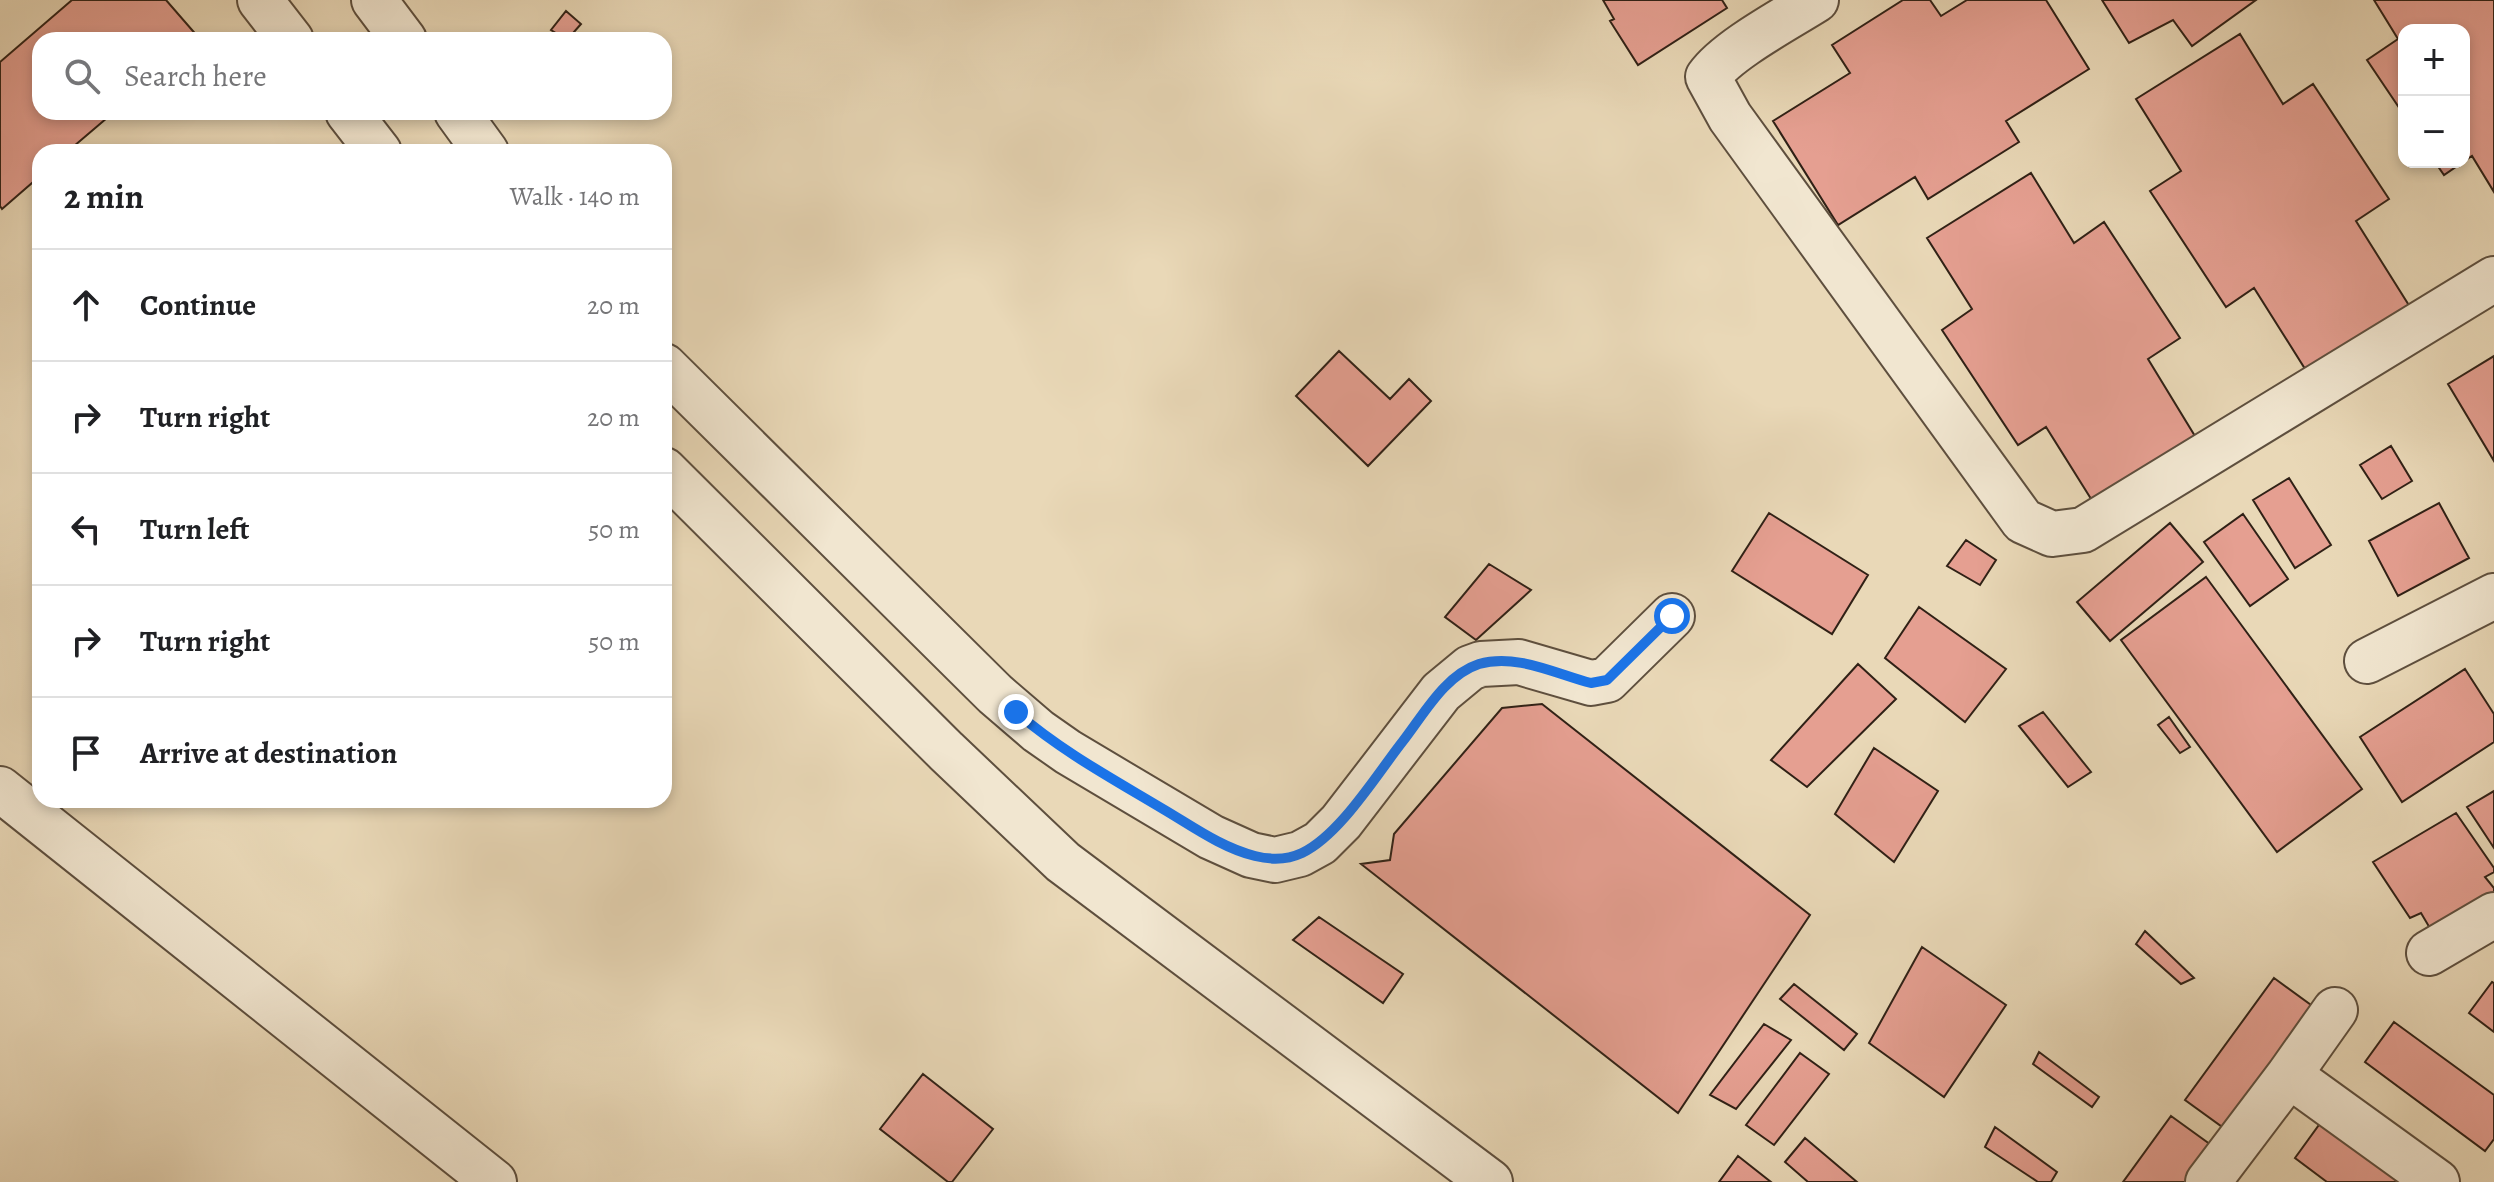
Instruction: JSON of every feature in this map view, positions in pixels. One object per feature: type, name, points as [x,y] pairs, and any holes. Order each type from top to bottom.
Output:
[{"type":"street","points":[[260,0],[285,32]]},
{"type":"street","points":[[374,0],[398,32]]},
{"type":"street","points":[[1816,0],[1730,55],[1715,66],[1708,77],[1730,117],[2023,521],[2052,534],[2083,530],[2494,279]]},
{"type":"street","points":[[354,120],[373,144]]},
{"type":"street","points":[[463,120],[480,144]]},
{"type":"street","points":[[672,374],[995,694],[1038,731],[1211,837],[1251,855],[1275,860],[1300,854],[1320,843],[1341,822],[1441,692],[1470,668],[1481,664],[1519,662],[1591,683],[1607,680],[1672,616]]},
{"type":"street","points":[[672,478],[946,751],[1063,862],[1490,1182]]},
{"type":"street","points":[[2367,661],[2494,596]]},
{"type":"street","points":[[0,789],[494,1182]]},
{"type":"street","points":[[2429,953],[2494,915]]},
{"type":"street","points":[[2208,1182],[2335,1010]]},
{"type":"street","points":[[2289,1075],[2437,1182]]},
{"type":"building","points":[[72,0],[166,0],[194,32],[35,32]]},
{"type":"building","points":[[1603,0],[1722,0],[1727,8],[1638,65],[1610,21],[1614,19]]},
{"type":"building","points":[[1903,0],[1930,0],[1941,16],[1967,0],[2046,0],[2089,69],[2006,121],[2019,142],[1928,199],[1915,177],[1838,225],[1773,121],[1850,73],[1832,45]]},
{"type":"building","points":[[2102,0],[2256,0],[2192,46],[2173,20],[2129,43]]},
{"type":"building","points":[[2374,0],[2494,0],[2494,192],[2470,157],[2470,24],[2398,24],[2398,39]]},
{"type":"building","points":[[566,11],[581,24],[574,32],[551,30]]},
{"type":"building","points":[[32,34],[32,120],[105,120],[76,144],[32,144],[32,183],[2,209],[0,206],[0,62]]},
{"type":"building","points":[[2240,34],[2283,104],[2313,84],[2389,199],[2356,221],[2410,307],[2307,372],[2254,288],[2226,307],[2150,191],[2181,171],[2136,99]]},
{"type":"building","points":[[2398,39],[2398,106],[2367,60]]},
{"type":"building","points":[[2439,168],[2454,168],[2444,175]]},
{"type":"building","points":[[2031,173],[2074,243],[2104,222],[2180,338],[2148,359],[2201,446],[2098,510],[2046,427],[2018,445],[1942,330],[1972,309],[1927,238]]},
{"type":"building","points":[[1339,351],[1390,399],[1409,379],[1431,401],[1368,466],[1296,396]]},
{"type":"building","points":[[2494,356],[2494,461],[2448,384]]},
{"type":"building","points":[[2391,446],[2412,481],[2382,499],[2360,465]]},
{"type":"building","points":[[2289,478],[2331,545],[2295,568],[2253,500]]},
{"type":"building","points":[[2439,503],[2469,558],[2398,596],[2369,541]]},
{"type":"building","points":[[1769,513],[1868,575],[1832,634],[1732,571]]},
{"type":"building","points":[[2243,514],[2288,579],[2250,606],[2204,542]]},
{"type":"building","points":[[2170,523],[2203,562],[2110,641],[2077,602]]},
{"type":"building","points":[[1966,540],[1996,560],[1980,585],[1947,566]]},
{"type":"building","points":[[1489,564],[1531,590],[1476,640],[1445,617]]},
{"type":"building","points":[[2206,577],[2362,789],[2277,852],[2121,640]]},
{"type":"building","points":[[1919,607],[2006,669],[1965,722],[1885,658]]},
{"type":"building","points":[[1858,664],[1896,699],[1807,787],[1771,760]]},
{"type":"building","points":[[2465,669],[2494,714],[2494,742],[2402,802],[2360,737]]},
{"type":"building","points":[[1542,704],[1810,915],[1678,1113],[1361,864],[1390,860],[1394,834],[1502,708]]},
{"type":"building","points":[[2043,712],[2091,772],[2068,787],[2019,726]]},
{"type":"building","points":[[2169,717],[2190,747],[2180,753],[2158,725]]},
{"type":"building","points":[[1874,748],[1938,791],[1894,862],[1835,814]]},
{"type":"building","points":[[2494,791],[2494,848],[2467,807]]},
{"type":"building","points":[[2456,813],[2494,868],[2494,872],[2485,877],[2494,888],[2494,894],[2431,930],[2421,913],[2410,918],[2373,862]]},
{"type":"building","points":[[1319,917],[1403,974],[1383,1003],[1293,940]]},
{"type":"building","points":[[2145,931],[2194,978],[2181,984],[2136,944]]},
{"type":"building","points":[[1922,947],[2006,1005],[1944,1097],[1869,1043]]},
{"type":"building","points":[[2274,978],[2322,1013],[2232,1134],[2185,1100]]},
{"type":"building","points":[[2494,983],[2494,1032],[2469,1013]]},
{"type":"building","points":[[1794,984],[1857,1034],[1844,1050],[1780,999]]},
{"type":"building","points":[[2394,1022],[2494,1095],[2494,1139],[2485,1151],[2365,1062]]},
{"type":"building","points":[[1764,1024],[1791,1040],[1736,1109],[1710,1095]]},
{"type":"building","points":[[2039,1052],[2099,1097],[2092,1107],[2033,1064]]},
{"type":"building","points":[[1800,1053],[1829,1074],[1774,1145],[1746,1125]]},
{"type":"building","points":[[923,1074],[993,1129],[952,1182],[880,1129]]},
{"type":"building","points":[[2171,1116],[2218,1150],[2194,1182],[2123,1182]]},
{"type":"building","points":[[2324,1118],[2411,1182],[2327,1182],[2295,1158]]},
{"type":"building","points":[[1995,1127],[2057,1172],[2051,1182],[2038,1182],[1985,1147]]},
{"type":"building","points":[[1805,1138],[1857,1182],[1808,1182],[1785,1162]]},
{"type":"building","points":[[1738,1156],[1771,1182],[1719,1182]]},
{"type":"route","points":[[1016,712],[1068,752],[1211,837],[1251,855],[1275,860],[1300,854],[1320,843],[1341,822],[1441,692],[1460,674],[1481,664],[1519,662],[1591,683],[1607,680],[1672,616]]}]
